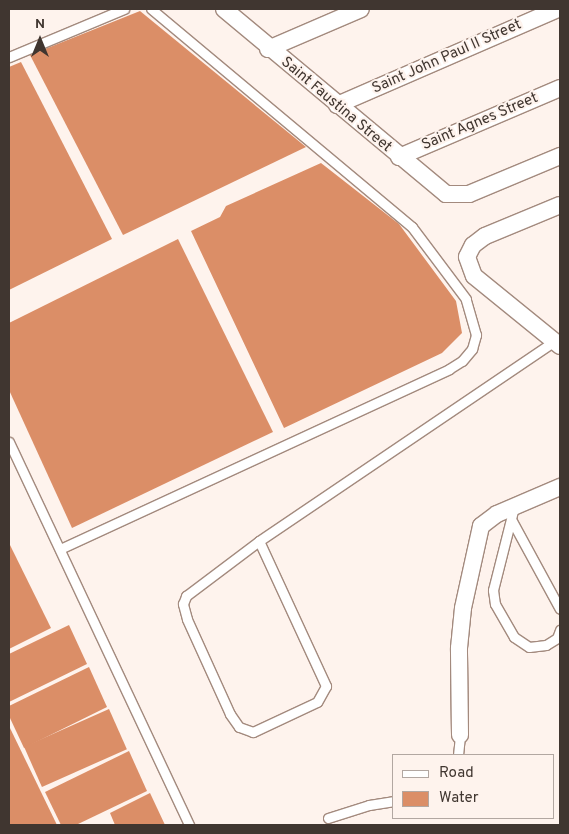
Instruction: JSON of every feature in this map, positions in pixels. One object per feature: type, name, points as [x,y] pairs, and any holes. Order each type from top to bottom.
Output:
[{"type":"street","name":"Saint Faustina Street","points":[[224,9],[268,49],[439,191],[453,196],[469,194],[560,156]]},
{"type":"street","points":[[268,49],[361,9]]},
{"type":"street","name":"Saint John Paul II Street","points":[[337,105],[558,9]]},
{"type":"street","name":"Saint Agnes Street","points":[[399,157],[560,88]]},
{"type":"street","points":[[557,343],[474,276],[467,257],[478,240],[560,205]]},
{"type":"street","points":[[460,736],[459,648],[475,547],[481,526],[488,519],[513,514],[560,487]]},
{"type":"lane","points":[[9,57],[124,9]]},
{"type":"lane","points":[[60,549],[449,370],[462,361],[472,349],[476,335],[466,299],[412,227],[150,9]]},
{"type":"lane","points":[[259,541],[326,686],[317,702],[252,732],[239,727],[230,714],[183,604],[193,589],[259,541],[557,343]]},
{"type":"lane","points":[[9,443],[190,825]]},
{"type":"lane","points":[[513,514],[560,609]]},
{"type":"lane","points":[[513,514],[493,590],[502,620],[514,637],[529,647],[546,645],[557,638],[560,630]]},
{"type":"lane","points":[[458,754],[460,736]]},
{"type":"lane","points":[[328,818],[369,805],[392,801]]},
{"type":"water","points":[[140,11],[306,147],[123,235],[30,55]]},
{"type":"water","points":[[21,62],[112,239],[9,290],[9,67]]},
{"type":"water","points":[[321,163],[399,224],[456,301],[462,333],[442,353],[284,428],[191,231],[220,217],[226,206]]},
{"type":"water","points":[[178,239],[273,432],[72,528],[9,390],[9,323]]},
{"type":"water","points":[[9,543],[51,628],[9,649]]},
{"type":"water","points":[[69,625],[87,664],[9,702],[9,654]]},
{"type":"water","points":[[89,667],[107,707],[24,748],[9,716],[9,706]]},
{"type":"water","points":[[109,709],[127,749],[42,787],[24,747]]},
{"type":"water","points":[[9,726],[57,825],[9,825]]},
{"type":"water","points":[[129,751],[147,791],[76,825],[61,825],[45,792]]},
{"type":"water","points":[[150,793],[165,825],[115,825],[110,813]]}]
